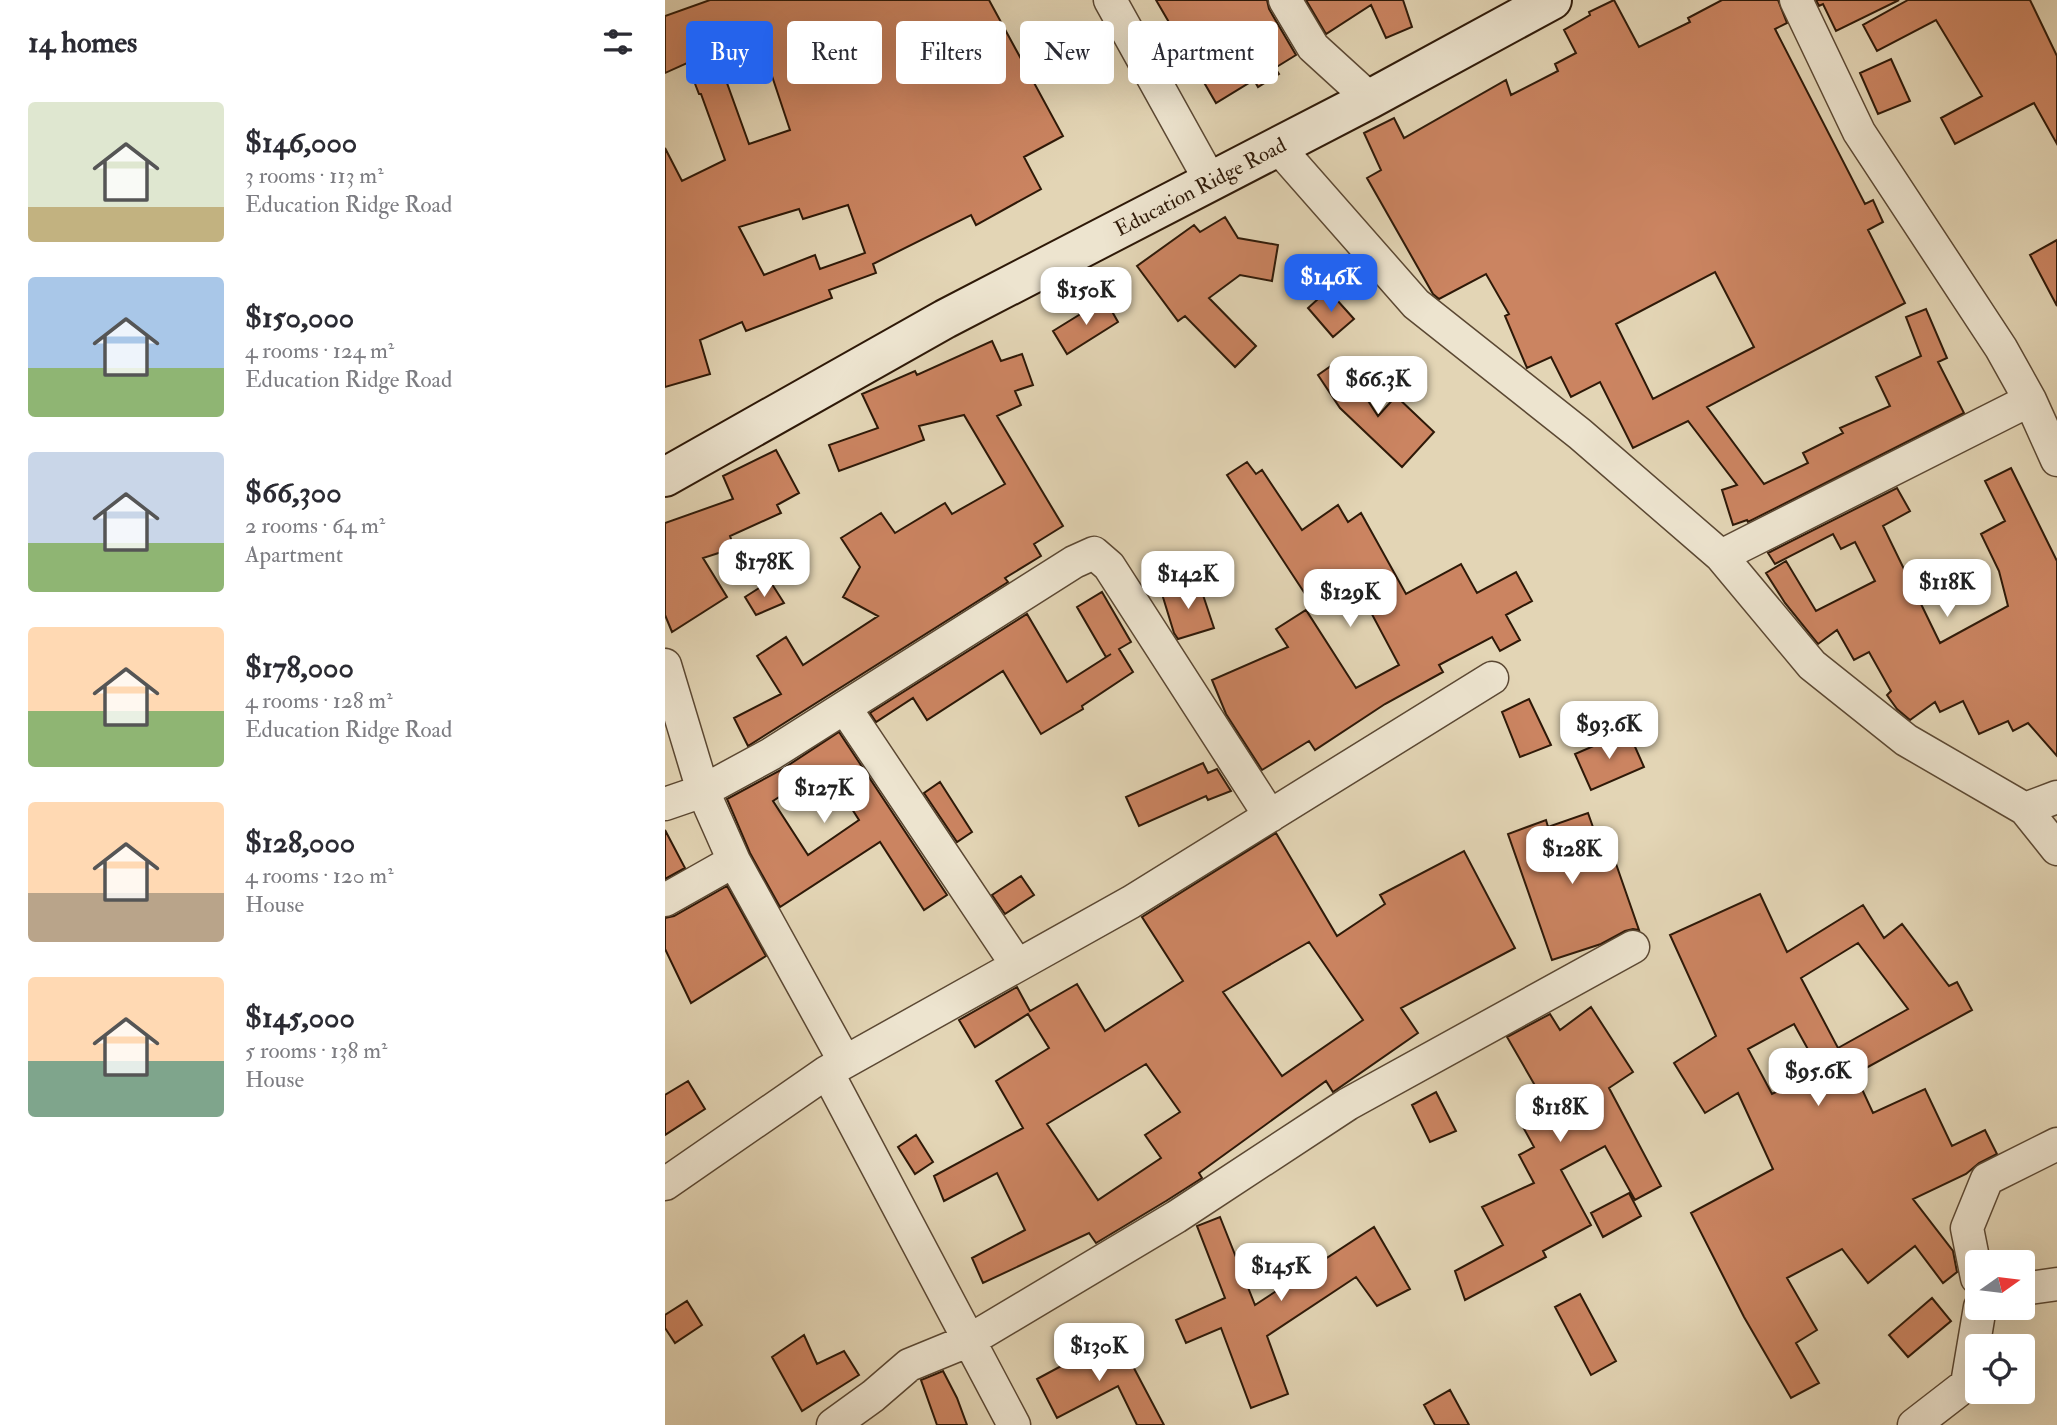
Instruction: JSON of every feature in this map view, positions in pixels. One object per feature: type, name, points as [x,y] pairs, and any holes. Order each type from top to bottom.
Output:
[{"type":"main road","name":"Education Ridge Road","points":[[665,477],[945,319],[1370,99],[1552,0]]},
{"type":"street","points":[[1110,0],[1211,182]]},
{"type":"street","points":[[1285,0],[1313,47],[1370,99]]},
{"type":"street","points":[[1796,0],[1859,132],[2001,348],[2030,400],[2057,460]]},
{"type":"street","points":[[1278,147],[1416,304],[1580,434],[1721,556],[1812,665],[1906,740],[2025,809],[2057,849]]},
{"type":"street","points":[[1721,556],[2030,400]]},
{"type":"street","points":[[665,804],[703,791],[771,754],[1074,562],[1094,553],[1109,566],[1269,816]]},
{"type":"street","points":[[666,671],[703,791],[734,861],[1014,1425]]},
{"type":"street","points":[[666,1181],[836,1067],[1131,902],[1492,678]]},
{"type":"street","points":[[845,708],[1017,965]]},
{"type":"street","points":[[2025,809],[2057,797]]},
{"type":"street","points":[[665,900],[734,861]]},
{"type":"street","points":[[832,1425],[873,1396],[909,1365],[970,1340],[1176,1217],[1348,1104],[1633,947]]},
{"type":"street","points":[[1971,1250],[1967,1228],[1987,1179],[2057,1144]]},
{"type":"street","points":[[2035,1288],[2057,1283]]},
{"type":"street","points":[[1914,1425],[1967,1384],[1978,1320]]},
{"type":"building","points":[[710,0],[989,0],[1000,21],[896,21],[896,84],[1006,84],[1006,31],[1020,57],[1020,84],[1035,84],[1063,136],[1024,157],[1041,189],[976,225],[971,215],[873,264],[876,273],[829,290],[832,298],[746,331],[742,322],[700,340],[710,374],[665,387],[665,148],[682,181],[725,160],[695,84],[727,84],[749,144],[790,130],[773,79],[773,21],[686,21],[686,63],[665,73],[665,16]],"holes":[[[848,205],[865,253],[820,269],[815,255],[764,275],[739,227],[799,209],[803,219]]]},
{"type":"building","points":[[1156,0],[1267,0],[1276,21],[1168,21]]},
{"type":"building","points":[[1306,0],[1403,0],[1412,27],[1386,38],[1371,5],[1326,34]]},
{"type":"building","points":[[1614,0],[1639,47],[1690,22],[1688,18],[1722,0],[1778,0],[1787,23],[1775,29],[1865,204],[1873,200],[1883,222],[1868,230],[1905,303],[1707,407],[1764,484],[1808,463],[1803,453],[1843,433],[1840,428],[1890,406],[1876,377],[1921,356],[1906,317],[1926,309],[1947,358],[1938,362],[1964,413],[1748,522],[1747,520],[1733,525],[1722,490],[1737,485],[1688,421],[1633,448],[1600,382],[1571,397],[1551,357],[1527,368],[1505,316],[1509,314],[1486,274],[1439,299],[1433,294],[1367,178],[1381,170],[1364,133],[1394,118],[1404,138],[1506,80],[1511,95],[1558,71],[1555,64],[1576,53],[1564,30],[1590,15],[1589,12]],"holes":[[[1715,272],[1754,347],[1653,399],[1616,324]]]},
{"type":"building","points":[[1816,0],[1899,0],[1836,31],[1823,4],[1819,6]]},
{"type":"building","points":[[1908,0],[2030,0],[2057,56],[2057,144],[2034,103],[1955,144],[1941,118],[1982,96],[1936,20],[1877,51],[1863,25]]},
{"type":"building","points":[[1278,24],[1296,55],[1278,66]]},
{"type":"building","points":[[1891,59],[1910,101],[1878,114],[1860,73]]},
{"type":"building","points":[[1205,84],[1247,84],[1216,103]]},
{"type":"building","points":[[1225,217],[1238,238],[1278,245],[1272,281],[1240,275],[1209,298],[1256,346],[1235,367],[1185,316],[1178,321],[1137,266],[1194,225],[1200,232]]},
{"type":"building","points":[[2057,240],[2057,306],[2030,255]]},
{"type":"building","points":[[1328,290],[1354,319],[1333,337],[1308,308]]},
{"type":"building","points":[[1105,299],[1118,322],[1067,354],[1053,331]]},
{"type":"building","points":[[992,341],[1001,361],[1022,354],[1033,385],[1015,391],[1021,405],[997,416],[1063,526],[1034,544],[1041,556],[1005,578],[1008,582],[748,746],[734,718],[781,694],[757,656],[786,637],[803,665],[878,616],[843,597],[860,567],[841,538],[881,513],[895,533],[945,503],[952,514],[1005,484],[964,415],[919,426],[924,440],[839,471],[829,445],[878,428],[862,394],[915,371],[917,375]]},
{"type":"building","points":[[1341,359],[1378,416],[1396,396],[1434,432],[1402,467],[1340,408],[1318,375]]},
{"type":"building","points":[[776,450],[799,493],[777,505],[781,513],[730,536],[734,548],[703,558],[727,597],[672,632],[665,615],[665,523],[733,499],[723,476]]},
{"type":"building","points":[[1247,462],[1256,474],[1262,470],[1302,530],[1338,505],[1348,522],[1361,513],[1406,594],[1461,564],[1477,593],[1516,572],[1532,601],[1506,615],[1520,640],[1500,651],[1492,637],[1439,665],[1443,672],[1385,704],[1315,750],[1309,741],[1262,770],[1226,714],[1212,680],[1288,647],[1276,629],[1306,610],[1356,688],[1399,665],[1357,586],[1315,609],[1227,475]]},
{"type":"building","points":[[2011,468],[2057,561],[2057,756],[2028,723],[2013,731],[2008,721],[1979,734],[1963,701],[1940,712],[1935,702],[1910,720],[1897,709],[1887,695],[1891,691],[1869,652],[1854,660],[1837,630],[1818,644],[1785,603],[1766,573],[1786,561],[1816,611],[1875,581],[1855,542],[1841,549],[1833,534],[1775,564],[1768,553],[1897,488],[1910,511],[1883,526],[1940,643],[2008,606],[1999,571],[1981,534],[2005,521],[1985,481]]},
{"type":"building","points":[[770,581],[784,603],[756,615],[745,597]]},
{"type":"building","points":[[1199,583],[1214,628],[1178,639],[1162,594]]},
{"type":"building","points":[[1102,592],[1131,642],[1119,649],[1133,672],[1082,706],[1083,709],[1041,734],[1003,671],[927,720],[913,698],[876,722],[870,713],[1027,614],[1067,682],[1111,654],[1106,657],[1077,607]]},
{"type":"building","points":[[1529,699],[1551,745],[1520,757],[1502,712]]},
{"type":"building","points":[[1628,731],[1644,767],[1591,790],[1575,754]]},
{"type":"building","points":[[839,732],[947,895],[924,910],[880,842],[780,907],[750,853],[727,799],[781,770]],"holes":[[[825,767],[859,820],[808,855],[773,801]]]},
{"type":"building","points":[[1203,763],[1208,773],[1217,769],[1231,791],[1208,800],[1206,796],[1139,826],[1126,797]]},
{"type":"building","points":[[940,782],[972,832],[957,842],[924,793]]},
{"type":"building","points":[[1588,813],[1606,864],[1615,861],[1639,930],[1625,931],[1601,944],[1552,960],[1508,834],[1546,820],[1548,827]]},
{"type":"building","points":[[665,830],[685,868],[665,879]]},
{"type":"building","points":[[1276,833],[1337,936],[1385,904],[1380,895],[1464,851],[1515,948],[1401,1008],[1418,1033],[1333,1092],[1326,1081],[1199,1173],[1202,1178],[1166,1201],[1096,1243],[1089,1233],[983,1283],[972,1258],[1025,1230],[997,1173],[944,1201],[934,1176],[1023,1128],[996,1081],[1049,1048],[1028,1014],[975,1047],[959,1020],[1017,987],[1030,1011],[1077,984],[1105,1031],[1183,981],[1142,917]],"holes":[[[1309,942],[1363,1020],[1282,1076],[1223,992]],[[1146,1064],[1180,1112],[1145,1135],[1161,1158],[1098,1200],[1047,1124]]]},
{"type":"building","points":[[1021,876],[1034,895],[1005,914],[992,895]]},
{"type":"building","points":[[727,886],[766,956],[691,1003],[665,949],[665,918],[674,916]]},
{"type":"building","points":[[1760,894],[1787,952],[1863,905],[1884,938],[1902,924],[1949,986],[1957,982],[1972,1010],[1855,1074],[1873,1113],[1925,1089],[1952,1146],[1985,1130],[1997,1154],[1979,1163],[1966,1174],[1913,1199],[1953,1251],[1957,1272],[1943,1283],[1915,1246],[1868,1283],[1842,1249],[1787,1278],[1817,1330],[1796,1343],[1819,1383],[1791,1398],[1744,1317],[1691,1213],[1773,1169],[1738,1093],[1705,1113],[1674,1063],[1716,1036],[1670,935]],"holes":[[[1858,943],[1908,1009],[1838,1048],[1801,978]],[[1794,1024],[1820,1071],[1772,1094],[1748,1049]]]},
{"type":"building","points":[[1591,1007],[1633,1072],[1609,1088],[1661,1186],[1635,1200],[1605,1146],[1561,1170],[1591,1225],[1543,1251],[1546,1257],[1465,1300],[1455,1271],[1503,1245],[1482,1207],[1534,1183],[1519,1155],[1534,1147],[1517,1116],[1544,1101],[1507,1037],[1550,1014],[1560,1030]]},
{"type":"building","points":[[688,1081],[705,1109],[665,1135],[665,1095]]},
{"type":"building","points":[[1436,1092],[1456,1131],[1430,1142],[1412,1105]]},
{"type":"building","points":[[916,1135],[933,1162],[915,1174],[898,1147]]},
{"type":"building","points":[[1629,1193],[1641,1216],[1603,1237],[1591,1213]]},
{"type":"building","points":[[1220,1217],[1255,1305],[1374,1227],[1410,1289],[1377,1306],[1356,1277],[1267,1336],[1288,1394],[1251,1408],[1221,1328],[1186,1343],[1176,1320],[1225,1298],[1197,1226]]},
{"type":"building","points":[[1580,1294],[1616,1361],[1591,1375],[1555,1307]]},
{"type":"building","points":[[1932,1298],[1951,1321],[1908,1357],[1889,1335]]},
{"type":"building","points":[[687,1301],[702,1325],[675,1343],[665,1328],[665,1315]]},
{"type":"building","points":[[804,1335],[817,1364],[844,1351],[859,1375],[802,1411],[772,1357]]},
{"type":"building","points":[[1117,1336],[1164,1425],[1137,1425],[1118,1386],[1057,1418],[1037,1379]]},
{"type":"building","points":[[943,1371],[967,1425],[937,1425],[921,1380]]},
{"type":"building","points":[[1450,1390],[1469,1425],[1435,1425],[1424,1405]]}]
